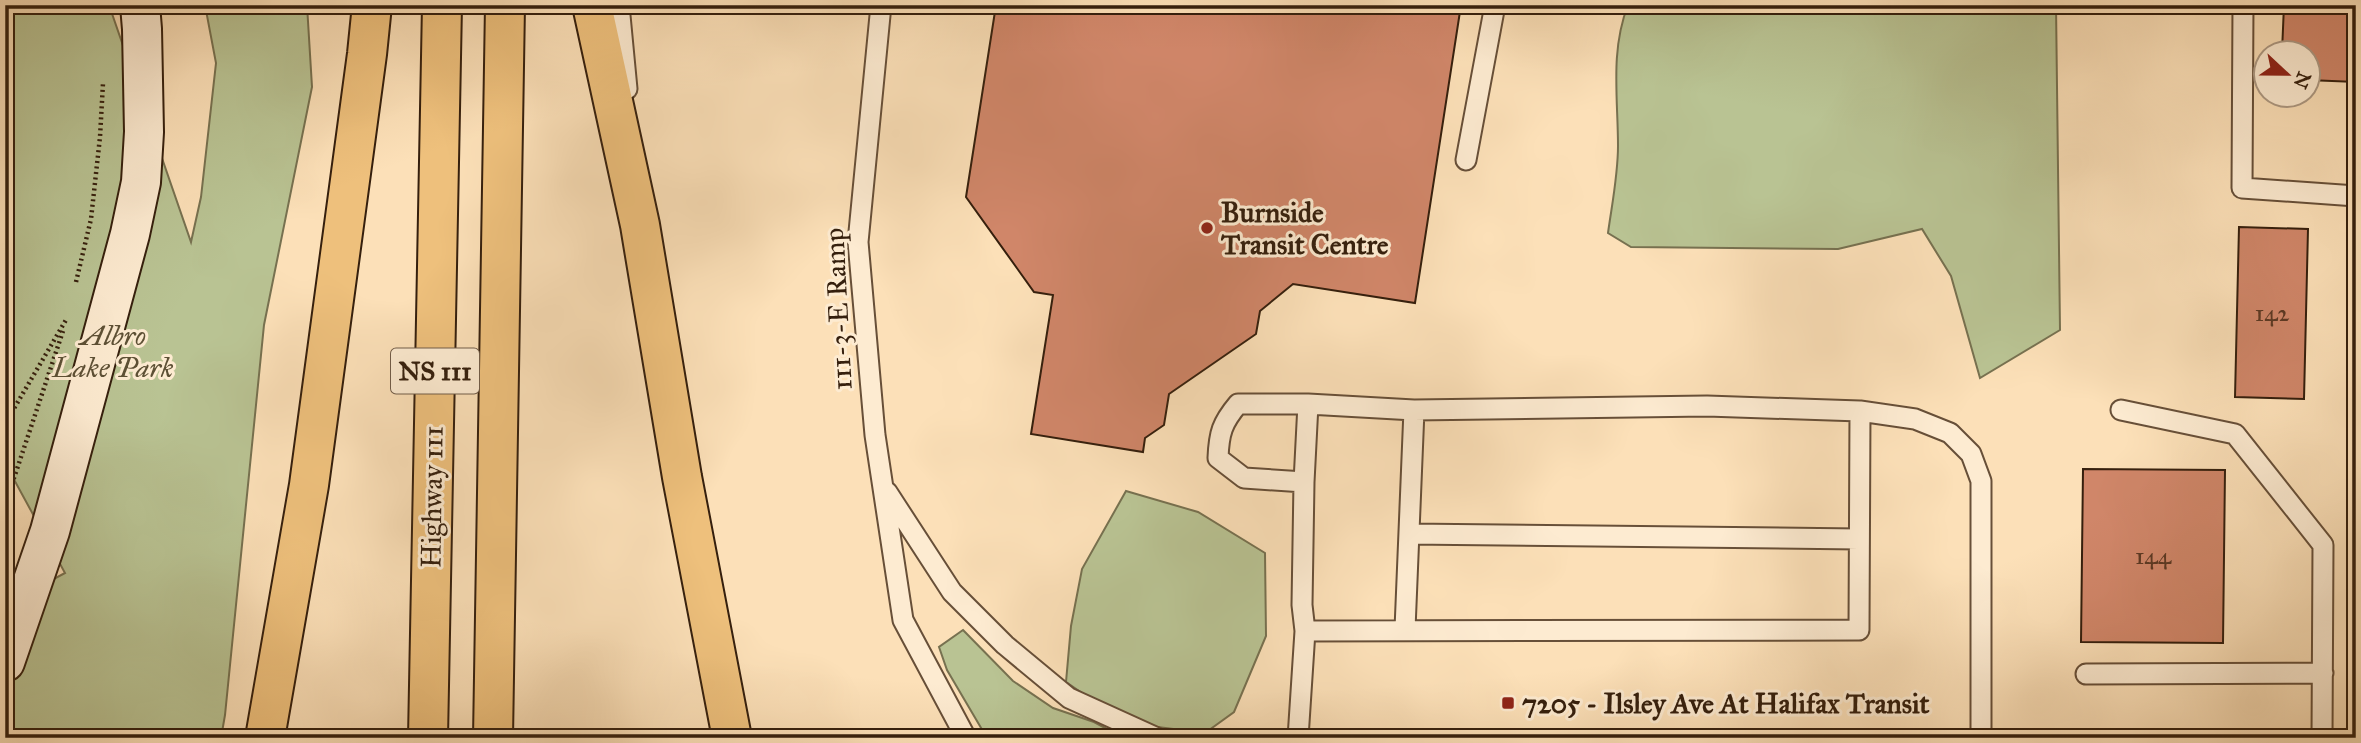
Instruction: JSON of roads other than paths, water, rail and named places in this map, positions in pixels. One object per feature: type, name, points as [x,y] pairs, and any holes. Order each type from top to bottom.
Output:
[{"type":"highway","points":[[265,738],[309,485],[372,5]]},
{"type":"highway","name":"Highway 111","points":[[428,738],[442,5]]},
{"type":"highway","name":"NS 111","points":[[493,738],[505,5]]},
{"type":"highway","points":[[592,5],[639,225],[682,477],[732,738]]},
{"type":"street","points":[[5,662],[50,531],[128,244],[141,182],[144,132],[140,5]]},
{"type":"lane","points":[[619,5],[639,225]]},
{"type":"lane","name":"111-3-E Ramp","points":[[881,5],[858,242],[875,435],[903,620],[966,738]]},
{"type":"lane","points":[[1466,160],[1495,5]]},
{"type":"lane","points":[[2243,5],[2242,188],[2356,197]]},
{"type":"lane","points":[[1304,482],[1244,478],[1218,458],[1224,421],[1238,404],[1308,404],[1413,410],[1707,406],[1860,411],[1915,419],[1950,433],[1971,454],[1981,481],[1981,738]]},
{"type":"lane","points":[[1298,738],[1305,631],[1301,605],[1308,404]]},
{"type":"lane","points":[[1405,629],[1413,410]]},
{"type":"lane","points":[[2121,410],[2235,434],[2323,545],[2322,738]]},
{"type":"lane","points":[[1305,631],[1858,630],[1860,411]]},
{"type":"lane","points":[[882,484],[953,592],[1005,645],[1069,698],[1157,738]]},
{"type":"lane","points":[[1409,534],[1859,539]]},
{"type":"lane","points":[[2086,674],[2323,673]]},
{"type":"place","name":"Burnside Transit Centre","points":[[1207,228]]},
{"type":"place","name":"7205 - Ilsley Ave At Halifax Transit","points":[[1508,703]]},
{"type":"park label","name":"Albro Lake Park","points":[[113,351]]}]
